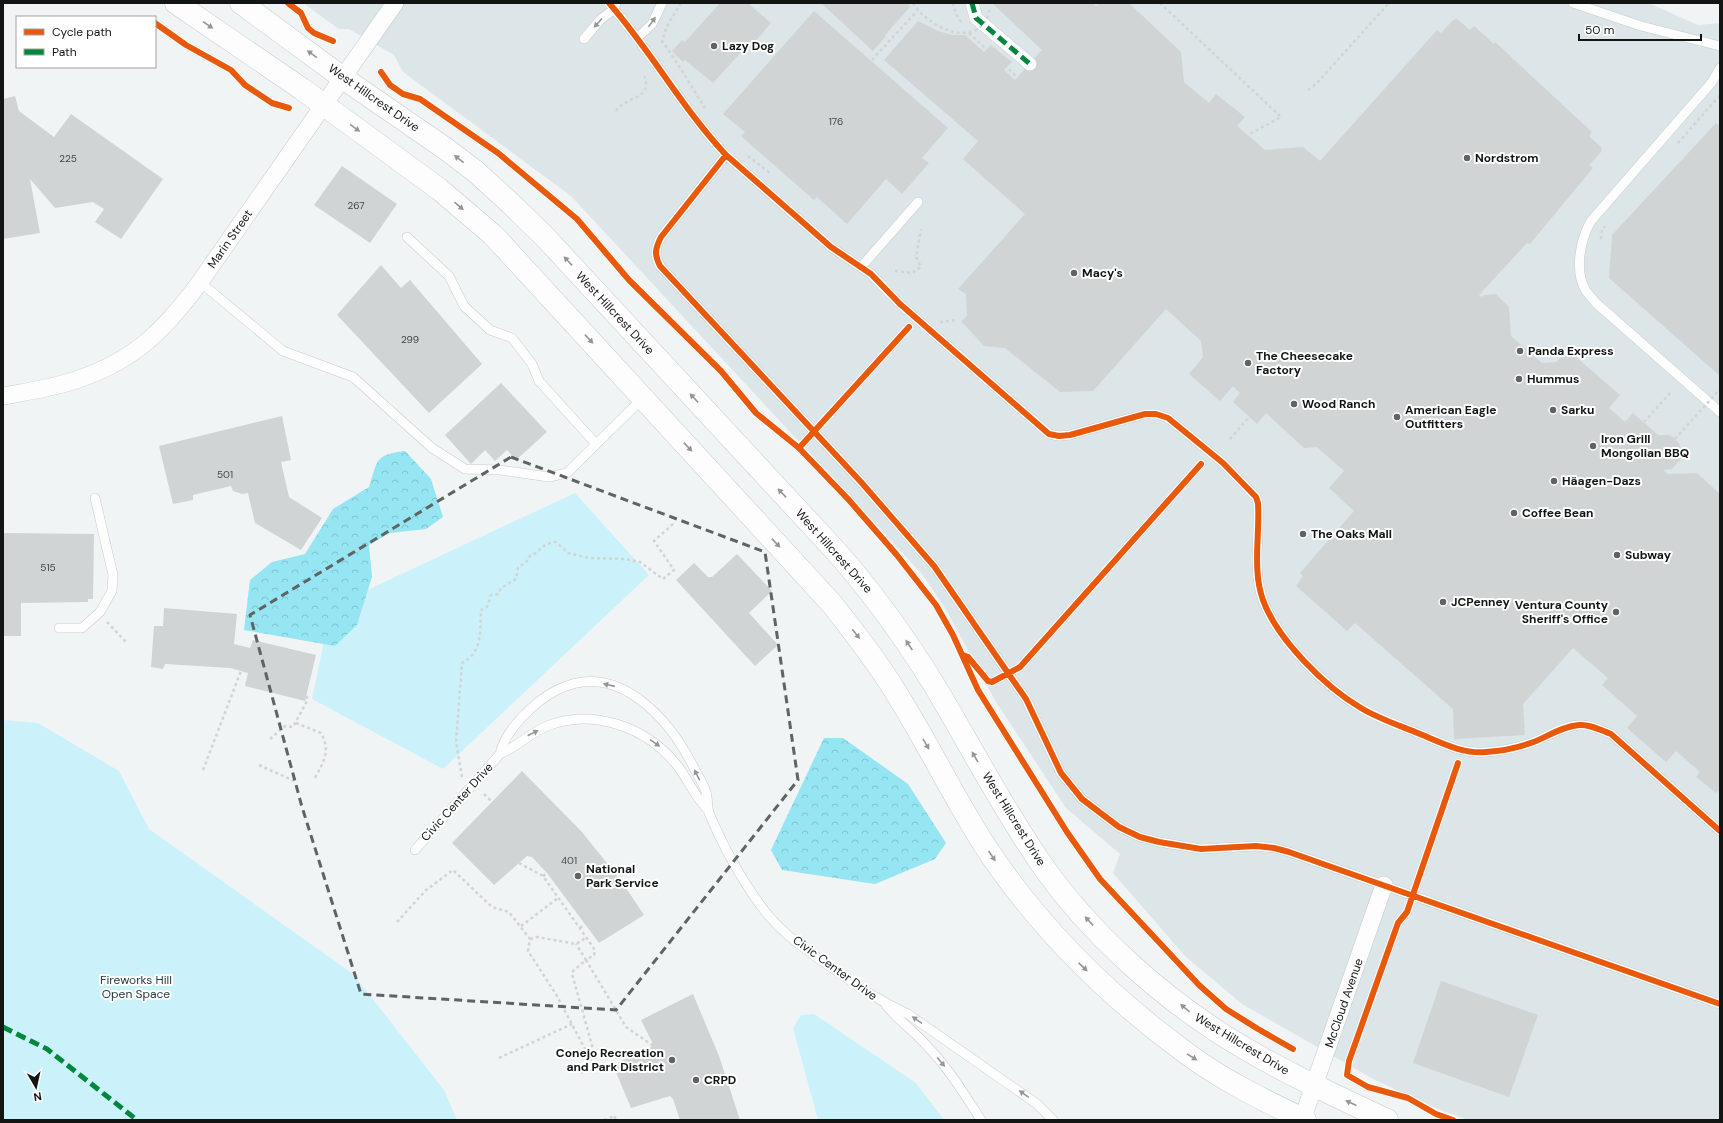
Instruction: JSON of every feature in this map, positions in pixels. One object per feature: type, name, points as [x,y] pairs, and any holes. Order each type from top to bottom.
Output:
[{"type":"main road","points":[[176,3],[323,105],[439,189],[492,235],[809,578],[865,645],[896,691],[982,842],[1012,886],[1073,958],[1114,996],[1187,1054],[1224,1077],[1303,1120]]},
{"type":"main road","name":"West Hillcrest Drive","points":[[241,3],[343,78],[446,149],[475,171],[545,237],[874,595],[908,645],[1038,860],[1063,892],[1099,932],[1134,966],[1191,1013],[1243,1047],[1314,1086],[1386,1120]]},
{"type":"street","name":"Marin Street","points":[[3,396],[65,384],[97,373],[125,358],[145,344],[166,325],[200,282],[395,3]]},
{"type":"street","points":[[972,3],[976,18],[1030,64]]},
{"type":"street","name":"McCloud Avenue","points":[[1303,1120],[1384,885]]},
{"type":"lane","points":[[637,38],[652,24],[662,3]]},
{"type":"lane","points":[[1573,3],[1641,26],[1691,40],[1720,46]]},
{"type":"lane","points":[[584,39],[613,5],[704,129],[726,155],[830,247],[871,274],[900,304],[1049,434],[1059,436],[1070,435],[1145,414],[1156,414],[1168,418],[1223,463],[1256,497],[1258,503],[1258,583],[1263,600],[1282,636],[1312,669],[1362,708],[1439,742],[1462,751],[1474,752],[1516,747],[1578,725],[1591,726],[1611,734],[1720,831]]},
{"type":"lane","points":[[1720,68],[1712,82],[1591,221],[1585,232],[1580,260],[1581,276],[1586,291],[1596,303],[1720,412]]},
{"type":"lane","points":[[726,155],[661,237],[655,249],[655,257],[660,266],[861,482],[934,566],[1026,699],[1061,772],[1082,799],[1119,827],[1140,837],[1159,842],[1201,849],[1256,846],[1274,848],[1384,885],[1720,1004]]},
{"type":"lane","points":[[861,267],[918,202]]},
{"type":"lane","points":[[407,237],[449,276],[464,306],[490,330],[512,338],[532,364],[539,382],[596,444]]},
{"type":"lane","points":[[200,282],[284,351],[353,378],[432,448],[465,469],[500,470],[549,477],[567,473],[643,398]]},
{"type":"lane","points":[[59,628],[82,628],[100,612],[112,591],[113,575],[95,498]]},
{"type":"lane","name":"Civic Center Drive","points":[[415,850],[500,754],[503,743],[526,713],[542,699],[572,684],[605,684],[623,689],[639,699],[667,726],[685,750],[706,792],[709,811],[747,885],[769,915],[808,951],[885,1004],[908,1014],[1038,1104],[1053,1120]]},
{"type":"lane","name":"Civic Center Drive","points":[[500,754],[511,750],[528,736],[548,726],[571,720],[597,720],[623,726],[649,738],[662,748],[677,766],[697,800],[709,811]]},
{"type":"lane","name":"Civic Center Drive","points":[[885,1004],[900,1022],[927,1046],[946,1067],[981,1120]]},
{"type":"path","points":[[681,3],[667,26],[662,41],[678,63],[686,79],[699,98]]},
{"type":"path","points":[[913,3],[917,11],[926,19],[945,30],[968,32],[980,28],[985,23],[990,9]]},
{"type":"path","points":[[953,3],[956,14],[968,32],[1017,77]]},
{"type":"path","points":[[1160,3],[1281,117],[1248,135]]},
{"type":"path","points":[[1308,90],[1316,84],[1389,3]]},
{"type":"path","points":[[872,60],[917,11]]},
{"type":"path","points":[[616,110],[620,105],[642,94],[647,89],[647,83],[644,76]]},
{"type":"path","points":[[1673,149],[1720,95]]},
{"type":"path","points":[[1601,239],[1601,233],[1610,220]]},
{"type":"path","points":[[895,271],[912,273],[921,267],[916,257],[921,229]]},
{"type":"path","points":[[940,322],[957,320]]},
{"type":"path","points":[[1675,439],[1720,389]]},
{"type":"path","points":[[1644,422],[1672,390]]},
{"type":"path","points":[[1230,439],[1248,416]]},
{"type":"path","points":[[462,777],[456,742],[462,663],[472,658],[479,646],[481,610],[487,607],[491,595],[498,594],[501,588],[516,580],[518,568],[527,561],[528,557],[535,555],[546,543],[556,542],[568,553],[589,558],[625,559],[640,562],[663,579],[674,570],[654,542],[674,523]]},
{"type":"path","points":[[100,612],[105,620],[126,642]]},
{"type":"path","points":[[203,770],[241,671]]},
{"type":"path","points":[[270,739],[285,726],[293,727],[308,699],[306,696]]},
{"type":"path","points":[[296,723],[321,733],[327,743],[325,758],[315,778]]},
{"type":"path","points":[[260,765],[294,781]]},
{"type":"path","points":[[484,794],[492,802]]},
{"type":"path","points":[[519,863],[542,876],[595,950],[594,955],[573,971],[572,974],[597,1063],[581,1073]]},
{"type":"path","points":[[396,922],[425,891],[453,870],[492,907],[509,912],[521,926],[530,939],[528,951],[546,978],[594,1066]]},
{"type":"path","points":[[542,876],[547,873]]},
{"type":"path","points":[[521,926],[558,898]]},
{"type":"path","points":[[580,928],[585,924]]},
{"type":"path","points":[[530,939],[537,937],[576,944],[587,937]]},
{"type":"path","points":[[576,944],[626,1027],[652,1045]]},
{"type":"path","points":[[499,1058],[572,1024]]},
{"type":"path","points":[[604,1120],[615,1116],[615,1120]]},
{"type":"highlighted area","points":[[511,457],[765,552],[798,780],[616,1010],[361,994],[302,807],[250,615]]},
{"type":"shaded area","name":"The Oaks Mall","points":[[303,3],[1648,3],[1698,25],[1720,23],[1720,1120],[1468,1120],[1438,1109],[1375,1080],[1242,1004],[1185,956],[1113,873],[1120,854],[1066,808],[996,702],[945,608],[922,574],[571,196],[403,72],[394,55],[349,29],[339,29]]},
{"type":"green space","points":[[405,451],[431,479],[443,517],[426,529],[390,533],[369,545],[372,577],[357,625],[335,646],[244,630],[250,580],[272,562],[305,554],[333,509],[369,487],[379,460],[382,457]]},
{"type":"green space","points":[[575,493],[649,575],[443,769],[312,699],[331,607]]},
{"type":"green space","name":"Fireworks Hill Open Space","points":[[3,720],[38,723],[119,771],[149,829],[353,974],[444,1090],[457,1120],[3,1120]]},
{"type":"green space","points":[[824,738],[843,738],[908,784],[946,843],[935,859],[875,884],[782,870],[771,850]]},
{"type":"green space","points":[[814,1014],[916,1083],[944,1120],[818,1120],[793,1028],[801,1015]]},
{"type":"building","name":"Lazy Dog","points":[[720,3],[748,3],[771,23],[747,51],[744,49],[713,83],[685,60],[683,62],[672,51],[682,40],[685,42]]},
{"type":"building","points":[[821,3],[908,3],[910,7],[873,51]]},
{"type":"building","points":[[992,3],[1093,3],[1096,6],[1100,3],[1129,3],[1181,52],[1184,82],[1209,103],[1216,94],[1245,117],[1237,126],[1265,150],[1303,147],[1320,161],[1437,30],[1441,33],[1453,20],[1457,19],[1470,30],[1474,26],[1494,44],[1495,42],[1592,132],[1589,136],[1601,147],[1602,151],[1589,165],[1593,168],[1530,244],[1527,243],[1479,295],[1482,297],[1484,295],[1496,294],[1509,307],[1511,336],[1542,363],[1556,362],[1568,350],[1620,395],[1609,408],[1625,422],[1633,413],[1658,435],[1670,435],[1675,439],[1679,443],[1682,451],[1680,460],[1672,469],[1663,470],[1668,474],[1697,473],[1720,494],[1720,789],[1716,793],[1696,777],[1700,772],[1676,751],[1666,762],[1627,728],[1637,716],[1602,685],[1608,678],[1573,648],[1523,704],[1525,735],[1454,739],[1453,709],[1355,623],[1347,631],[1296,586],[1303,576],[1300,573],[1354,511],[1329,488],[1344,471],[1317,447],[1304,448],[1266,413],[1257,424],[1233,402],[1240,393],[1233,386],[1220,401],[1189,374],[1203,357],[1201,341],[1166,309],[1093,391],[1060,392],[1005,348],[984,346],[961,321],[967,316],[966,294],[958,289],[1025,214],[963,159],[978,141],[884,60],[918,21],[938,31],[952,35],[965,35],[984,52],[991,45],[1012,62],[1004,70],[1015,80],[1042,50]]},
{"type":"building","points":[[814,11],[948,128],[922,158],[929,163],[902,194],[886,179],[847,224],[817,197],[814,200],[741,136],[745,132],[723,114]]},
{"type":"building","points":[[15,96],[19,111],[54,137],[71,114],[163,179],[121,239],[95,222],[104,209],[93,202],[55,208],[30,179],[40,233],[3,239],[3,99]]},
{"type":"building","points":[[1716,123],[1720,127],[1720,376],[1609,278],[1612,235]]},
{"type":"building","points":[[342,166],[397,204],[370,243],[314,205]]},
{"type":"building","points":[[381,265],[401,288],[410,280],[482,364],[429,413],[337,315]]},
{"type":"building","points":[[501,383],[547,432],[516,460],[507,450],[495,461],[485,450],[471,464],[445,435]]},
{"type":"building","points":[[282,416],[291,460],[281,462],[289,497],[322,518],[301,550],[255,523],[248,493],[242,494],[233,491],[231,486],[193,495],[193,500],[173,504],[159,446]]},
{"type":"building","points":[[3,533],[94,534],[93,599],[88,599],[88,602],[21,603],[21,636],[3,636]]},
{"type":"building","points":[[737,554],[772,591],[749,613],[778,645],[755,666],[676,580],[694,563],[708,577],[712,577]]},
{"type":"building","points":[[164,608],[237,614],[234,644],[250,648],[253,640],[316,655],[305,701],[245,686],[248,673],[230,668],[165,664],[163,669],[151,667],[154,626],[163,626]]},
{"type":"building","points":[[522,771],[582,832],[622,882],[644,915],[599,943],[547,873],[532,857],[527,856],[494,885],[452,843]]},
{"type":"building","points":[[1441,981],[1538,1015],[1509,1097],[1413,1063]]},
{"type":"building","name":"Conejo Recreation and Park District","points":[[693,994],[719,1056],[740,1120],[680,1120],[673,1099],[670,1096],[631,1108],[613,1065],[650,1048],[652,1045],[652,1042],[641,1020]]},
{"type":"marked path","points":[[972,3],[976,18],[1030,64]]},
{"type":"marked path","points":[[3,1027],[47,1049],[137,1120]]},
{"type":"cycle path","points":[[288,3],[301,13],[308,28],[314,33],[333,41]]},
{"type":"cycle path","points":[[609,3],[639,40],[695,118],[726,155],[661,237],[657,245],[656,252],[660,266],[861,482],[934,566],[1026,699],[1061,773],[1082,799],[1119,827],[1140,837],[1159,842],[1201,849],[1256,846],[1274,848],[1289,852],[1720,1004]]},
{"type":"cycle path","points":[[156,24],[186,45],[231,70],[245,85],[272,103],[289,108]]},
{"type":"cycle path","points":[[381,72],[390,85],[403,94],[420,99],[498,153],[577,219],[629,280],[721,371],[756,413],[799,448],[848,499],[896,554],[936,605],[953,635],[978,690],[1067,832],[1100,879],[1199,985],[1226,1009],[1293,1049]]},
{"type":"cycle path","points":[[726,155],[831,247],[871,274],[900,304],[1049,434],[1059,436],[1070,435],[1145,414],[1156,414],[1168,418],[1223,463],[1256,497],[1258,503],[1258,577],[1263,600],[1270,615],[1279,630],[1304,661],[1332,688],[1347,699],[1383,719],[1444,744],[1460,750],[1477,752],[1505,750],[1518,747],[1536,741],[1562,729],[1573,726],[1587,725],[1611,734],[1720,831]]},
{"type":"cycle path","points":[[799,448],[909,327]]},
{"type":"cycle path","points":[[963,655],[968,657],[988,681],[992,682],[1020,667],[1201,464]]},
{"type":"cycle path","points":[[1453,1120],[1436,1114],[1408,1098],[1368,1087],[1347,1075],[1349,1061],[1398,923],[1407,912],[1458,763]]},
{"type":"place","name":"Lazy Dog","points":[[714,46]]},
{"type":"place","name":"Nordstrom","points":[[1467,158]]},
{"type":"place","name":"Macy's","points":[[1074,273]]},
{"type":"place","name":"Panda Express","points":[[1520,351]]},
{"type":"place","name":"The Cheesecake Factory","points":[[1248,363]]},
{"type":"place","name":"Hummus","points":[[1519,379]]},
{"type":"place","name":"Wood Ranch","points":[[1294,404]]},
{"type":"place","name":"Sarku","points":[[1553,410]]},
{"type":"place","name":"American Eagle Outfitters","points":[[1397,417]]},
{"type":"place","name":"Iron Grill Mongolian BBQ","points":[[1593,446]]},
{"type":"place","name":"Häagen-Dazs","points":[[1554,481]]},
{"type":"place","name":"Coffee Bean","points":[[1514,513]]},
{"type":"place","name":"The Oaks Mall","points":[[1303,534]]},
{"type":"place","name":"Subway","points":[[1617,555]]},
{"type":"place","name":"JCPenney","points":[[1443,602]]},
{"type":"place","name":"Ventura County Sheriff's Office","points":[[1616,612]]},
{"type":"place","name":"National Park Service","points":[[578,876]]},
{"type":"place","name":"Conejo Recreation and Park District","points":[[672,1060]]},
{"type":"place","name":"CRPD","points":[[696,1080]]}]
